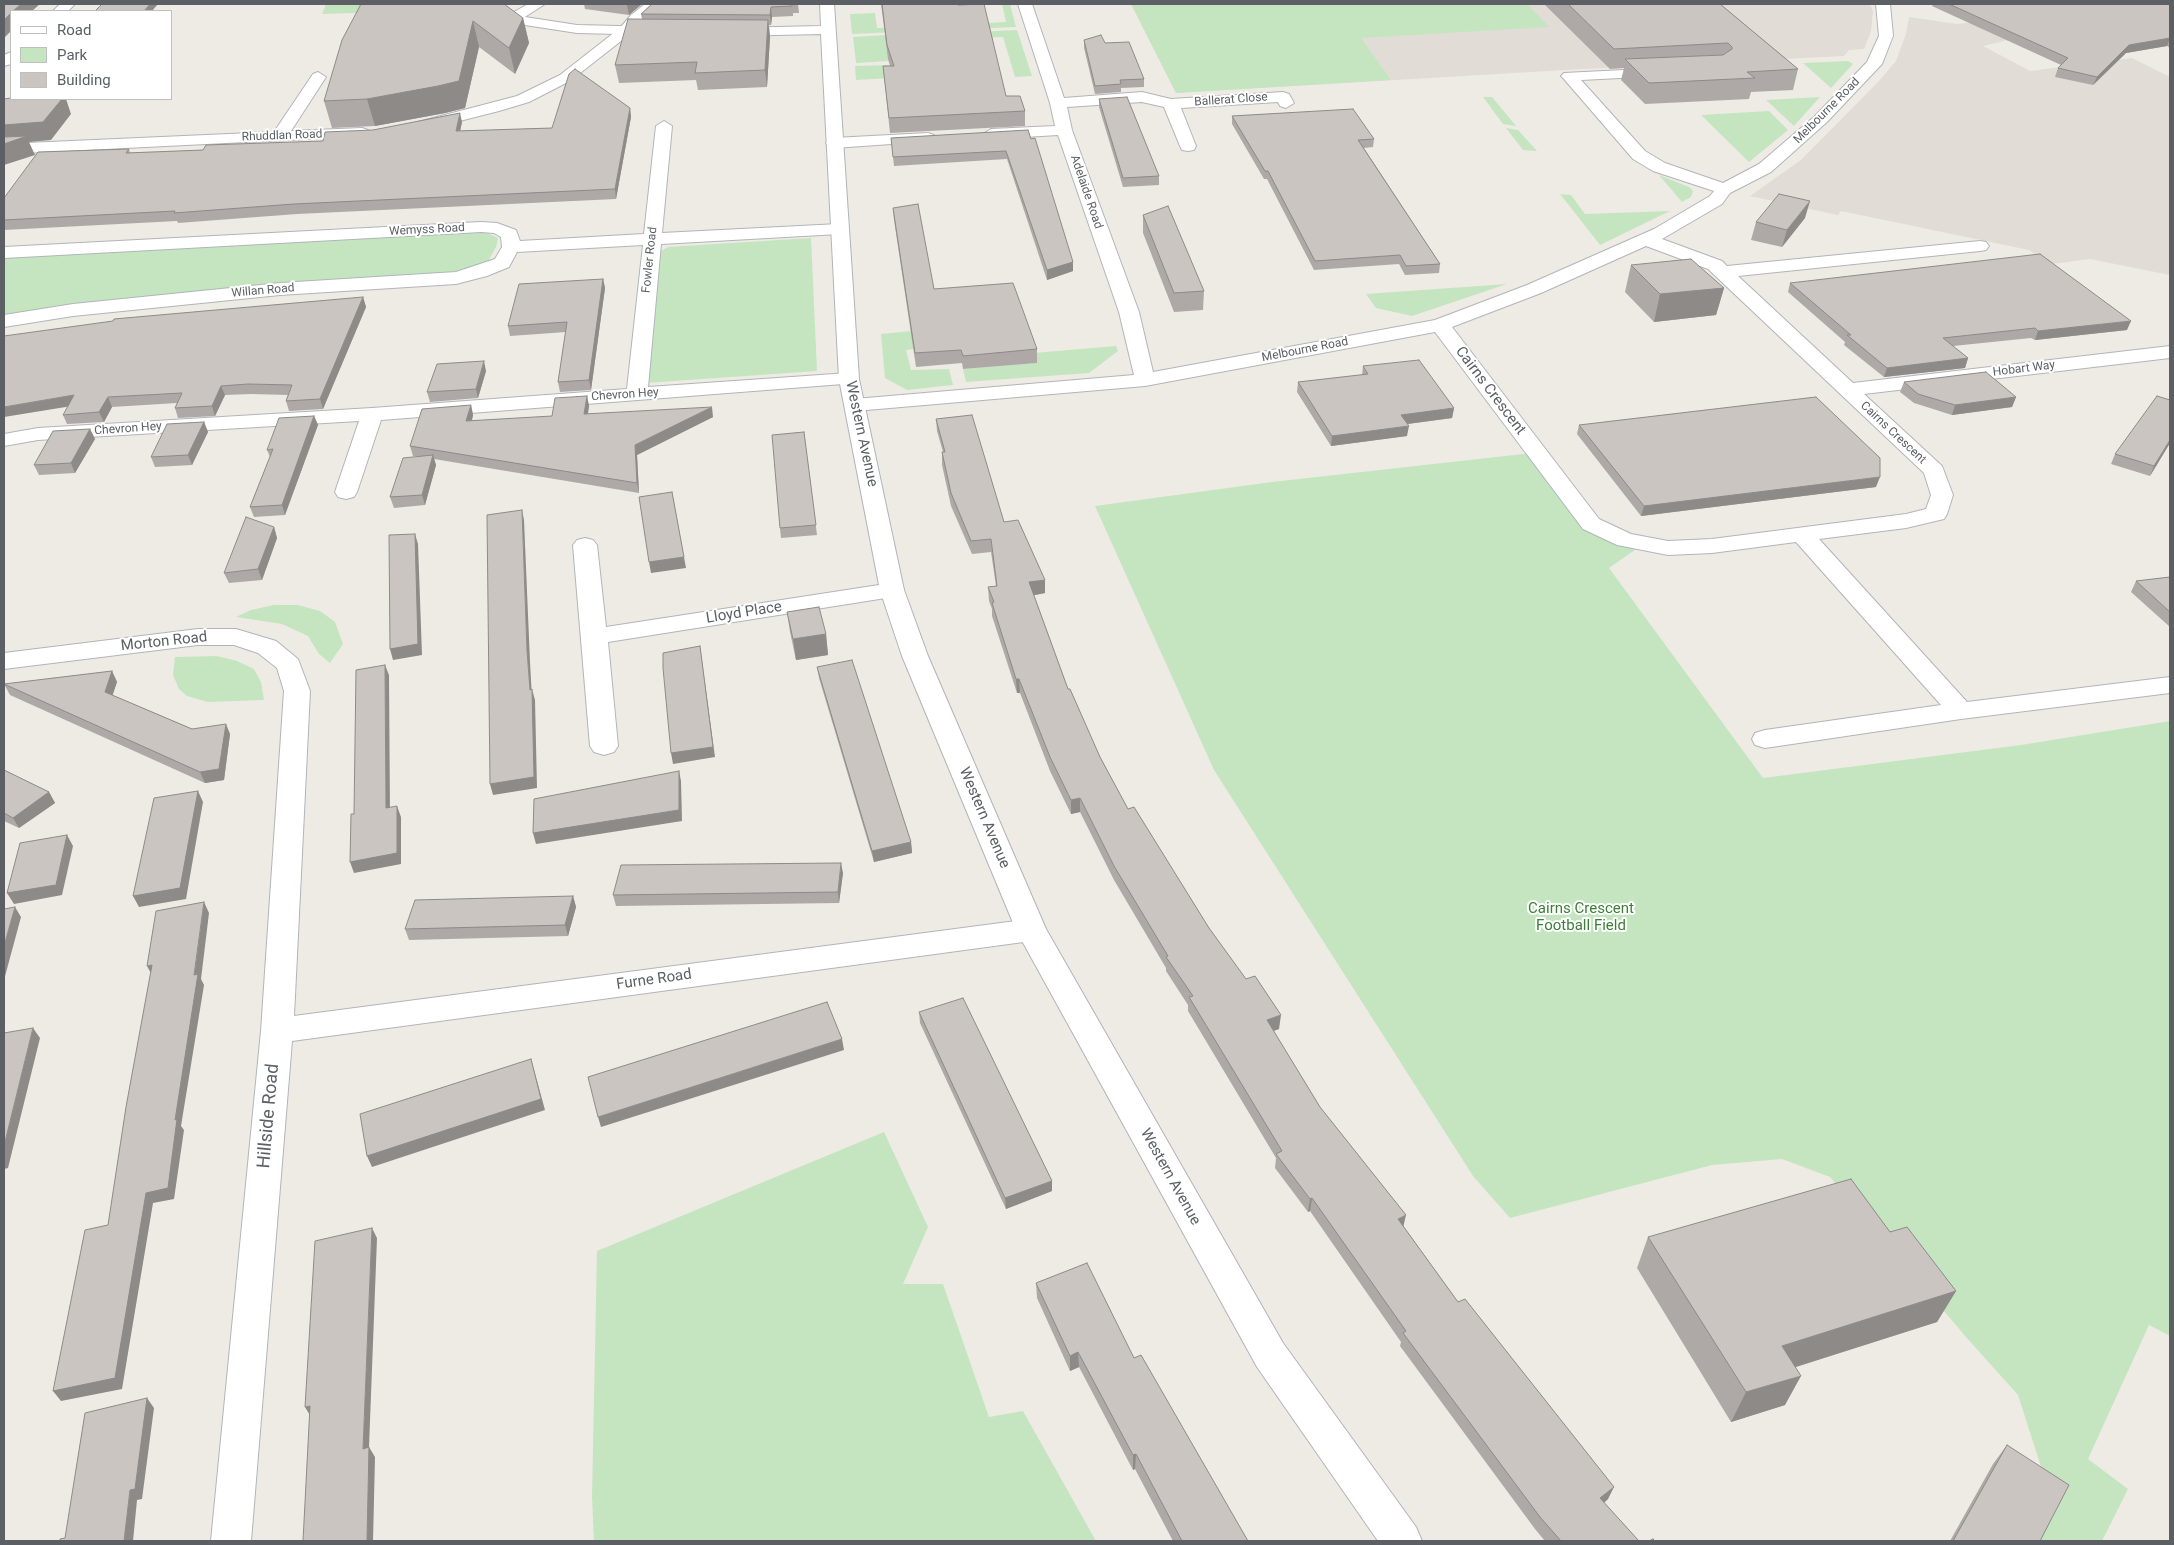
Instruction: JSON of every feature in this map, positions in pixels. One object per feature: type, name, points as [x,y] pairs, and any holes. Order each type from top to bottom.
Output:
[{"type":"street","points":[[447,4],[512,19],[577,29],[671,32]]},
{"type":"street","points":[[512,19],[538,4]]},
{"type":"street","points":[[412,127],[494,108],[534,94],[575,72],[626,31],[636,18],[654,4]]},
{"type":"street","name":"Western Avenue","points":[[827,4],[839,229],[852,392],[892,590],[915,656],[1031,930],[1270,1356],[1402,1541]]},
{"type":"street","name":"Adelaide Road","points":[[1025,4],[1058,102],[1064,130],[1129,312],[1145,380]]},
{"type":"street","name":"Melbourne Road","points":[[852,392],[1145,380],[1440,325],[1534,289],[1645,239],[1698,211],[1716,200],[1724,189],[1765,168],[1797,142],[1874,64],[1886,36],[1883,4]]},
{"type":"street","points":[[717,32],[828,30]]},
{"type":"street","points":[[1678,70],[1568,76],[1639,155],[1659,167],[1724,189]]},
{"type":"street","points":[[280,136],[318,77]]},
{"type":"street","name":"Ballerat Close","points":[[1058,102],[1142,98],[1172,104],[1283,97],[1286,103]]},
{"type":"street","name":"Ballerat Close","points":[[1172,104],[1188,146]]},
{"type":"street","name":"Fowler Road","points":[[637,394],[651,240],[664,126]]},
{"type":"street","points":[[978,135],[1064,130]]},
{"type":"street","name":"Rhuddlan Road","points":[[4,149],[375,133]]},
{"type":"street","points":[[834,143],[939,137]]},
{"type":"street","name":"Wemyss Road","points":[[4,252],[481,227],[497,228],[510,234],[512,247]]},
{"type":"street","points":[[512,247],[839,229]]},
{"type":"street","name":"Cairns Crescent","points":[[1440,325],[1591,524],[1625,540],[1668,548],[1712,546],[1921,518],[1936,514],[1942,495],[1934,471],[1715,265],[1645,239]]},
{"type":"street","points":[[1722,272],[1980,246]]},
{"type":"street","name":"Willan Road","points":[[4,321],[73,310],[280,289],[456,278],[480,272],[502,263],[512,247]]},
{"type":"street","name":"Hobart Way","points":[[1848,390],[2170,352]]},
{"type":"street","name":"Chevron Hey","points":[[4,440],[38,434],[372,414],[637,394],[852,392]]},
{"type":"street","points":[[346,492],[372,414]]},
{"type":"street","points":[[1802,535],[1961,711]]},
{"type":"street","points":[[585,545],[604,746]]},
{"type":"street","name":"Lloyd Place","points":[[595,636],[892,590]]},
{"type":"street","name":"Morton Road","points":[[4,661],[198,637],[236,637],[267,647],[289,665],[297,691]]},
{"type":"street","points":[[1765,739],[2170,684]]},
{"type":"street","name":"Hillside Road","points":[[231,1541],[277,1031],[297,691]]},
{"type":"street","name":"Furne Road","points":[[277,1031],[1031,930]]},
{"type":"shaded area","points":[[1131,4],[1870,4],[1873,11],[1871,31],[1864,49],[1849,50],[1844,56],[1176,93]]},
{"type":"shaded area","points":[[2037,15],[2029,35],[1983,46],[2030,71],[2132,58],[2170,77],[2170,275],[2090,259],[2051,264],[2029,250],[1841,211],[1838,215],[1750,196],[1801,160],[1880,80],[1896,61],[1906,34],[1909,17],[1957,24]]},
{"type":"green space","points":[[326,4],[399,4],[356,13],[322,14]]},
{"type":"green space","points":[[1002,4],[1010,4],[1016,27],[852,34],[850,14],[875,13],[877,28],[1006,22]]},
{"type":"green space","points":[[1131,4],[1527,4],[1549,27],[1361,38],[1391,80],[1176,93]]},
{"type":"green space","points":[[1017,30],[1032,76],[1015,77],[1003,37],[976,38],[975,32]]},
{"type":"green space","points":[[905,34],[889,61],[856,63],[853,37]]},
{"type":"green space","points":[[1848,61],[1853,64],[1831,88],[1803,63]]},
{"type":"green space","points":[[890,65],[891,78],[856,80],[855,66]]},
{"type":"green space","points":[[1483,97],[1492,97],[1516,126],[1503,124]]},
{"type":"green space","points":[[1820,97],[1794,126],[1766,100]]},
{"type":"green space","points":[[1769,111],[1788,130],[1749,162],[1701,115]]},
{"type":"green space","points":[[1506,128],[1518,130],[1537,151],[1523,150]]},
{"type":"green space","points":[[1659,175],[1689,187],[1693,191],[1691,197],[1682,202]]},
{"type":"green space","points":[[1560,194],[1571,195],[1585,214],[1670,211],[1600,245]]},
{"type":"green space","points":[[480,230],[498,238],[496,247],[486,265],[461,271],[131,299],[4,317],[4,257]]},
{"type":"green space","points":[[811,238],[817,371],[646,383],[658,253],[668,247]]},
{"type":"green space","points":[[1507,284],[1412,316],[1376,308],[1366,294]]},
{"type":"green space","points":[[942,328],[946,345],[906,350],[911,370],[949,369],[953,385],[907,390],[885,378],[881,334]]},
{"type":"green space","points":[[1116,346],[1118,351],[1089,373],[966,382],[963,369],[1036,363],[1034,353]]},
{"type":"green space","name":"Cairns Crescent Football Field","points":[[1532,453],[1587,526],[1639,547],[1609,568],[1763,778],[2021,745],[2170,721],[2170,1336],[2149,1325],[2088,1459],[2128,1489],[2102,1541],[2034,1541],[2053,1504],[2018,1395],[1966,1337],[1830,1177],[1782,1159],[1712,1165],[1510,1218],[1473,1176],[1214,770],[1095,506],[1272,482]]},
{"type":"green space","points":[[274,605],[298,605],[320,611],[335,622],[343,644],[330,663],[319,654],[308,636],[282,624],[236,617],[251,610]]},
{"type":"green space","points":[[217,656],[237,661],[254,669],[261,682],[264,700],[208,702],[187,696],[179,689],[173,675],[175,657]]},
{"type":"green space","points":[[884,1132],[928,1227],[903,1284],[943,1284],[989,1417],[1023,1411],[1096,1541],[594,1541],[592,1497],[597,1251]]},
{"type":"building","points":[[4,4],[21,4],[14,10],[10,10],[10,14],[4,20]]},
{"type":"building","points":[[102,4],[150,4],[145,10],[96,10]]},
{"type":"building","points":[[361,4],[504,4],[523,18],[509,48],[473,21],[459,81],[367,99],[324,101],[342,40]]},
{"type":"building","points":[[652,4],[792,4],[792,6],[771,7],[770,15],[641,14]]},
{"type":"building","points":[[882,4],[984,4],[1006,96],[1020,96],[1025,111],[889,118],[883,66],[894,66],[887,45]]},
{"type":"building","points":[[1568,4],[1720,4],[1798,69],[1747,72],[1755,78],[1649,83],[1625,59],[1723,55],[1732,47],[1728,43],[1614,49]]},
{"type":"building","points":[[1949,4],[2170,4],[2170,38],[2129,45],[2097,77],[2058,68],[2068,58]]},
{"type":"building","points":[[628,19],[768,20],[765,70],[695,73],[697,62],[615,65]]},
{"type":"building","points":[[1101,35],[1105,43],[1129,42],[1144,79],[1120,80],[1121,84],[1095,86],[1084,40]]},
{"type":"building","points":[[575,69],[630,108],[615,189],[294,204],[174,213],[175,211],[4,220],[4,198],[38,152],[129,149],[126,153],[203,150],[206,145],[323,141],[325,132],[373,130],[460,113],[456,131],[552,128],[569,74]]},
{"type":"building","points":[[1127,97],[1159,176],[1123,178],[1099,99]]},
{"type":"building","points":[[4,99],[61,100],[43,122],[4,125]]},
{"type":"building","points":[[1353,109],[1374,139],[1358,140],[1440,264],[1406,266],[1400,255],[1315,261],[1268,171],[1265,171],[1232,116]]},
{"type":"building","points":[[1028,130],[1031,139],[1035,138],[1073,262],[1047,270],[1006,151],[893,157],[891,138]]},
{"type":"building","points":[[27,136],[4,144],[4,137]]},
{"type":"building","points":[[1779,194],[1810,201],[1787,230],[1756,222]]},
{"type":"building","points":[[918,204],[934,289],[1013,283],[1037,349],[963,356],[961,350],[915,353],[893,208]]},
{"type":"building","points":[[1168,206],[1204,291],[1174,293],[1143,215]]},
{"type":"building","points":[[2040,254],[2131,321],[2038,331],[2035,328],[1943,338],[1968,358],[1887,368],[1847,335],[1851,335],[1790,283]]},
{"type":"building","points":[[1691,259],[1724,288],[1660,294],[1631,265]]},
{"type":"building","points":[[603,279],[589,380],[558,382],[567,322],[508,326],[519,284]]},
{"type":"building","points":[[363,297],[320,399],[286,401],[292,385],[248,384],[221,386],[212,406],[175,408],[182,393],[108,397],[99,412],[63,415],[74,395],[4,407],[4,336],[113,321],[114,319]]},
{"type":"building","points":[[1419,360],[1454,408],[1401,415],[1409,426],[1332,436],[1298,382],[1368,374],[1363,366]]},
{"type":"building","points":[[484,361],[476,389],[427,392],[437,364]]},
{"type":"building","points":[[1986,372],[2016,397],[1955,405],[1918,394],[1904,382]]},
{"type":"building","points":[[587,396],[584,414],[712,407],[635,445],[637,483],[410,446],[422,409],[471,405],[466,421],[552,416],[555,398]]},
{"type":"building","points":[[2157,396],[2170,400],[2170,440],[2154,466],[2115,454]]},
{"type":"building","points":[[1816,397],[1880,458],[1880,477],[1644,506],[1579,425]]},
{"type":"building","points":[[972,415],[1004,522],[1018,520],[1045,580],[1029,582],[1068,689],[1070,689],[1100,757],[1128,809],[1134,807],[1209,928],[1246,979],[1255,976],[1281,1015],[1267,1020],[1320,1107],[1406,1215],[1398,1219],[1458,1302],[1465,1299],[1614,1487],[1600,1498],[1639,1541],[1561,1541],[1540,1517],[1403,1333],[1406,1331],[1312,1198],[1310,1199],[1276,1154],[1282,1151],[1189,997],[1193,996],[1166,957],[1168,956],[1114,866],[1080,798],[1071,800],[1050,757],[1019,679],[1016,679],[988,587],[997,586],[991,539],[971,541],[951,493],[942,452],[945,452],[936,419]]},
{"type":"building","points":[[314,416],[282,505],[250,507],[273,449],[267,450],[279,418]]},
{"type":"building","points":[[204,422],[188,455],[151,457],[167,424]]},
{"type":"building","points":[[90,429],[71,463],[34,465],[53,431]]},
{"type":"building","points":[[804,432],[816,525],[780,528],[772,435]]},
{"type":"building","points":[[433,455],[422,495],[390,497],[403,458]]},
{"type":"building","points":[[672,492],[684,557],[649,562],[639,497]]},
{"type":"building","points":[[522,510],[527,651],[530,690],[532,689],[534,777],[490,784],[487,515]]},
{"type":"building","points":[[246,517],[274,527],[258,569],[224,573]]},
{"type":"building","points":[[415,534],[418,644],[390,649],[389,535]]},
{"type":"building","points":[[2170,577],[2170,612],[2136,581]]},
{"type":"building","points":[[819,607],[826,634],[793,639],[787,612]]},
{"type":"building","points":[[700,646],[713,747],[671,753],[663,653]]},
{"type":"building","points":[[852,660],[911,842],[872,851],[817,667]]},
{"type":"building","points":[[385,665],[386,808],[397,806],[397,853],[350,862],[351,814],[354,814],[356,670]]},
{"type":"building","points":[[112,671],[105,692],[192,729],[226,724],[219,769],[200,772],[4,684]]},
{"type":"building","points":[[4,770],[49,792],[13,818],[4,813]]},
{"type":"building","points":[[679,771],[679,810],[533,833],[534,799]]},
{"type":"building","points":[[198,791],[180,888],[133,896],[154,798]]},
{"type":"building","points":[[67,835],[56,885],[7,893],[20,843]]},
{"type":"building","points":[[841,863],[838,892],[613,895],[621,865]]},
{"type":"building","points":[[573,896],[565,925],[405,929],[415,900]]},
{"type":"building","points":[[204,902],[194,975],[198,974],[175,1120],[177,1119],[168,1188],[146,1193],[115,1378],[53,1391],[85,1230],[108,1225],[126,1107],[152,965],[147,966],[156,911]]},
{"type":"building","points":[[15,907],[4,946],[4,909]]},
{"type":"building","points":[[963,998],[1052,1181],[1005,1198],[919,1012]]},
{"type":"building","points":[[827,1002],[842,1039],[598,1117],[588,1077]]},
{"type":"building","points":[[33,1028],[4,1146],[4,1033]]},
{"type":"building","points":[[531,1059],[541,1099],[367,1156],[360,1114]]},
{"type":"building","points":[[1851,1179],[1890,1232],[1907,1227],[1956,1291],[1782,1346],[1801,1376],[1746,1392],[1648,1237]]},
{"type":"building","points":[[372,1228],[363,1449],[369,1447],[367,1541],[303,1541],[310,1406],[305,1407],[315,1241]]},
{"type":"building","points":[[1087,1263],[1134,1358],[1141,1355],[1248,1541],[1182,1541],[1136,1454],[1133,1455],[1078,1352],[1070,1356],[1036,1283]]},
{"type":"building","points":[[147,1398],[135,1489],[130,1490],[124,1541],[60,1541],[60,1539],[65,1538],[85,1413]]},
{"type":"building","points":[[2007,1445],[2069,1485],[2040,1541],[1953,1541]]}]
